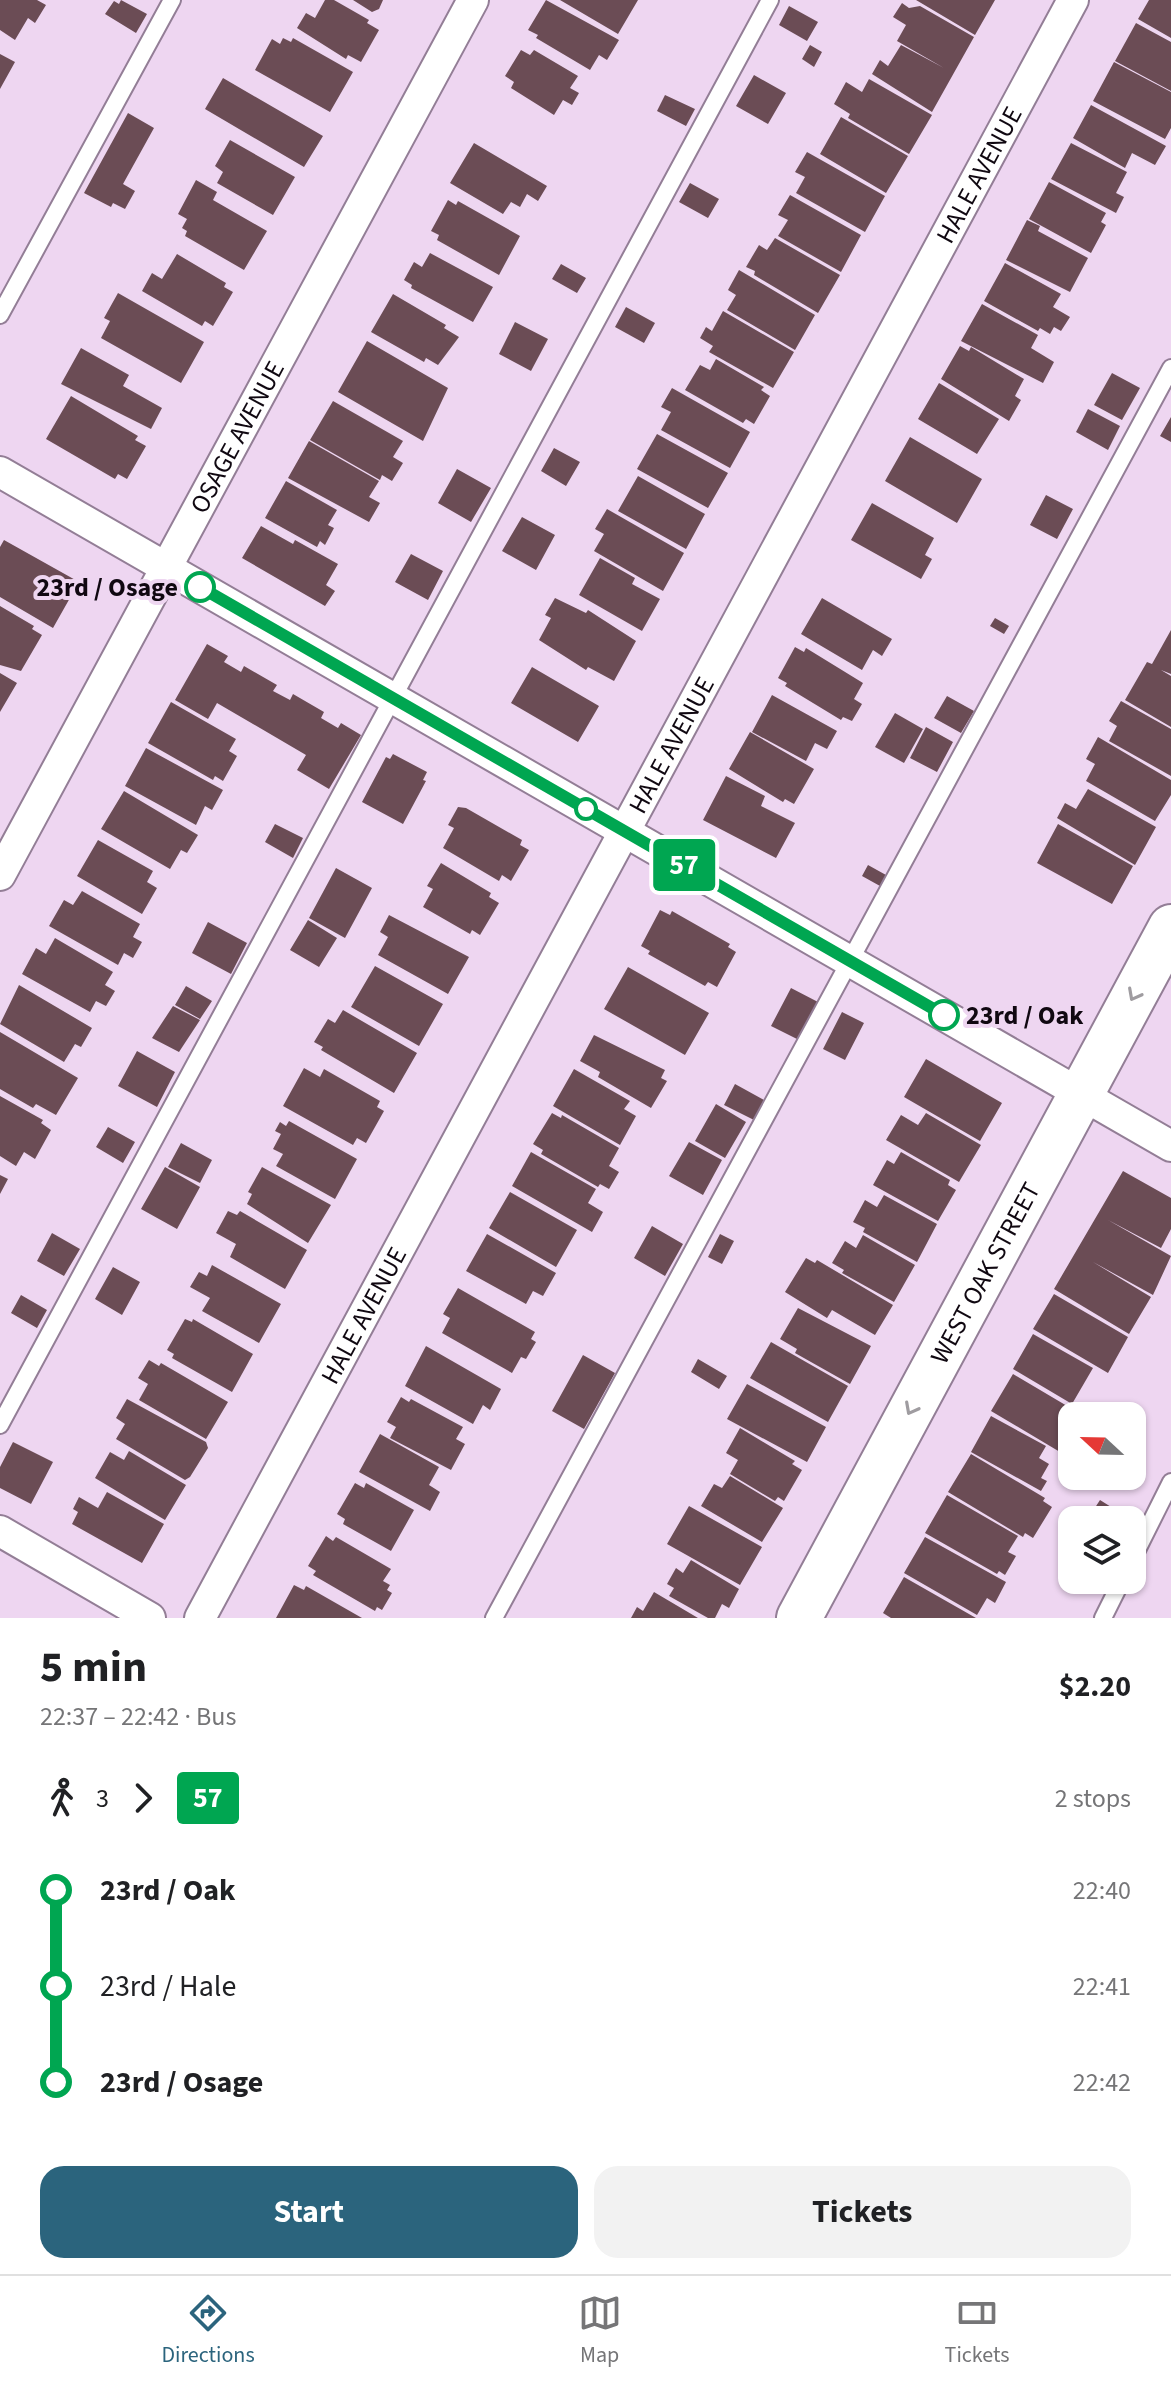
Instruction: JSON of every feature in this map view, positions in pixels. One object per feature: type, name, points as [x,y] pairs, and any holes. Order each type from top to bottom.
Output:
[{"type":"main road","name":"WEST OAK STREET","points":[[799,1618],[1171,927]]},
{"type":"street","name":"OSAGE AVENUE","points":[[0,875],[473,0]]},
{"type":"street","name":"HALE AVENUE","points":[[200,1618],[1073,0]]},
{"type":"street","points":[[0,472],[1171,1146]]},
{"type":"street","points":[[0,1531],[150,1618]]},
{"type":"lane","points":[[0,315],[172,0]]},
{"type":"lane","points":[[0,1425],[770,0]]},
{"type":"lane","points":[[494,1618],[1171,368]]},
{"type":"lane","points":[[1146,1532],[1171,1482]]},
{"type":"lane","points":[[1103,1618],[1115,1594]]},
{"type":"building","points":[[0,0],[37,0],[46,5],[35,23],[28,18],[15,40],[0,30]]},
{"type":"building","points":[[121,0],[147,14],[136,33],[105,14],[114,1],[119,4]]},
{"type":"building","points":[[325,0],[334,0],[369,20],[367,23],[379,30],[361,62],[348,55],[346,59],[297,28],[306,13],[315,18]]},
{"type":"building","points":[[353,0],[383,0],[379,9],[372,12]]},
{"type":"building","points":[[546,0],[619,40],[607,60],[599,55],[590,70],[536,38],[538,35],[528,30]]},
{"type":"building","points":[[560,0],[638,0],[618,34]]},
{"type":"building","points":[[916,0],[995,0],[975,35]]},
{"type":"building","points":[[1149,0],[1171,0],[1171,38],[1138,19]]},
{"type":"building","points":[[902,3],[909,8],[920,6],[974,37],[932,112],[872,74],[880,60],[888,66],[901,45],[944,68],[897,41],[906,25],[893,17]]},
{"type":"building","points":[[789,6],[818,22],[807,41],[779,25]]},
{"type":"building","points":[[1136,23],[1171,42],[1171,91],[1115,61]]},
{"type":"building","points":[[283,38],[291,42],[293,38],[353,72],[330,112],[255,70],[272,39],[280,44]]},
{"type":"building","points":[[810,45],[822,52],[814,67],[802,59]]},
{"type":"building","points":[[521,50],[530,55],[534,50],[578,76],[570,88],[579,93],[572,105],[563,100],[554,115],[511,88],[514,82],[505,76]]},
{"type":"building","points":[[0,54],[15,62],[0,89]]},
{"type":"building","points":[[1114,62],[1171,92],[1171,128],[1165,139],[1093,101]]},
{"type":"building","points":[[754,75],[786,93],[768,124],[736,106]]},
{"type":"building","points":[[223,78],[323,136],[304,167],[205,109]]},
{"type":"building","points":[[869,79],[932,115],[909,154],[848,118],[850,114],[834,104],[846,82],[862,92]]},
{"type":"building","points":[[665,95],[695,109],[686,126],[657,111]]},
{"type":"building","points":[[1091,105],[1166,146],[1155,165],[1132,153],[1125,168],[1073,138]]},
{"type":"building","points":[[128,113],[154,128],[123,184],[135,191],[125,209],[113,203],[111,207],[84,193]]},
{"type":"building","points":[[841,117],[908,156],[886,193],[820,154]]},
{"type":"building","points":[[230,140],[295,177],[273,215],[217,183],[223,172],[215,166]]},
{"type":"building","points":[[474,143],[547,186],[538,201],[527,194],[520,207],[511,202],[503,214],[450,183]]},
{"type":"building","points":[[1071,143],[1127,172],[1116,193],[1124,197],[1116,213],[1051,179]]},
{"type":"building","points":[[807,152],[885,196],[865,232],[796,193],[805,177],[795,172]]},
{"type":"building","points":[[196,180],[217,192],[213,200],[267,231],[244,270],[185,236],[187,231],[182,228],[187,219],[178,214]]},
{"type":"building","points":[[1049,182],[1106,213],[1101,222],[1106,225],[1091,253],[1029,219]]},
{"type":"building","points":[[690,183],[719,199],[708,218],[679,202]]},
{"type":"building","points":[[790,195],[861,235],[841,272],[778,236],[788,220],[778,215]]},
{"type":"building","points":[[448,200],[456,205],[458,201],[520,236],[499,275],[437,240],[439,235],[431,231]]},
{"type":"building","points":[[1027,220],[1040,226],[1038,231],[1088,258],[1070,292],[1006,260]]},
{"type":"building","points":[[775,238],[840,275],[818,313],[754,275],[755,271],[746,267],[759,245],[767,250]]},
{"type":"building","points":[[430,253],[493,287],[473,322],[411,288],[412,285],[404,280],[414,262],[422,267]]},
{"type":"building","points":[[177,254],[226,283],[224,287],[233,292],[213,326],[205,321],[202,326],[142,291],[152,273],[162,279]]},
{"type":"building","points":[[1005,263],[1061,294],[1053,307],[1070,317],[1061,331],[1054,327],[1050,334],[1040,328],[1038,331],[984,301]]},
{"type":"building","points":[[561,264],[586,278],[577,293],[552,279]]},
{"type":"building","points":[[739,270],[815,315],[795,350],[727,310],[736,295],[728,290]]},
{"type":"building","points":[[118,293],[204,342],[181,383],[101,338],[110,321],[104,318]]},
{"type":"building","points":[[393,294],[446,325],[444,328],[459,337],[438,365],[426,358],[424,362],[371,332]]},
{"type":"building","points":[[982,304],[1038,335],[1031,348],[1054,362],[1043,383],[961,341]]},
{"type":"building","points":[[626,307],[655,323],[644,343],[615,327]]},
{"type":"building","points":[[723,311],[794,352],[773,388],[709,352],[713,346],[700,338],[706,327],[712,331]]},
{"type":"building","points":[[515,322],[548,339],[531,371],[499,354]]},
{"type":"building","points":[[367,341],[448,388],[423,441],[338,392]]},
{"type":"building","points":[[960,346],[969,351],[971,347],[1024,379],[1015,396],[1021,400],[1009,421],[941,379]]},
{"type":"building","points":[[81,348],[129,375],[123,386],[162,408],[151,429],[61,384]]},
{"type":"building","points":[[716,359],[764,387],[761,390],[770,396],[754,424],[746,419],[743,423],[685,390],[700,365],[710,370]]},
{"type":"building","points":[[1112,373],[1140,388],[1122,420],[1094,405]]},
{"type":"building","points":[[939,383],[999,419],[977,454],[918,419]]},
{"type":"building","points":[[672,388],[750,432],[730,468],[661,430],[671,412],[661,407]]},
{"type":"building","points":[[71,396],[138,436],[135,440],[146,446],[127,479],[118,474],[115,479],[46,439]]},
{"type":"building","points":[[333,401],[403,441],[393,457],[403,463],[392,481],[382,475],[380,480],[310,440]]},
{"type":"building","points":[[1088,409],[1120,426],[1108,450],[1076,432]]},
{"type":"building","points":[[1171,417],[1171,442],[1160,436]]},
{"type":"building","points":[[657,434],[728,473],[708,508],[637,469]]},
{"type":"building","points":[[910,437],[982,479],[957,523],[885,481]]},
{"type":"building","points":[[309,441],[379,481],[369,497],[380,503],[369,522],[288,478]]},
{"type":"building","points":[[554,448],[580,462],[566,486],[541,471]]},
{"type":"building","points":[[457,469],[491,488],[471,522],[438,503]]},
{"type":"building","points":[[638,476],[705,514],[686,549],[618,511]]},
{"type":"building","points":[[286,481],[337,510],[328,525],[334,528],[325,545],[320,541],[317,547],[265,518]]},
{"type":"building","points":[[1046,495],[1073,509],[1057,539],[1030,525]]},
{"type":"building","points":[[872,503],[934,538],[925,555],[932,559],[921,579],[851,540]]},
{"type":"building","points":[[607,509],[684,553],[663,591],[594,551],[604,534],[595,529]]},
{"type":"building","points":[[522,517],[555,535],[536,570],[502,551]]},
{"type":"building","points":[[261,526],[293,544],[295,540],[338,564],[326,585],[335,591],[325,606],[242,558]]},
{"type":"building","points":[[4,540],[79,582],[53,628],[0,597],[0,547]]},
{"type":"building","points":[[411,554],[443,571],[428,600],[395,582]]},
{"type":"building","points":[[600,558],[635,578],[632,584],[660,599],[642,631],[579,595]]},
{"type":"building","points":[[555,598],[586,613],[588,610],[636,641],[614,681],[588,667],[586,670],[539,640],[551,618],[545,615]]},
{"type":"building","points":[[822,598],[892,639],[882,656],[873,650],[862,670],[801,634]]},
{"type":"building","points":[[0,606],[34,626],[32,629],[42,635],[21,671],[0,665]]},
{"type":"building","points":[[995,618],[1009,626],[1004,634],[990,626]]},
{"type":"building","points":[[1171,630],[1171,674],[1161,670],[1171,676],[1171,727],[1125,700],[1147,662],[1152,664]]},
{"type":"building","points":[[207,644],[228,656],[224,662],[241,672],[244,666],[277,685],[273,691],[290,700],[293,694],[324,712],[321,718],[338,728],[341,723],[361,735],[329,789],[297,770],[306,755],[217,703],[208,719],[175,700]]},
{"type":"building","points":[[795,647],[804,652],[806,648],[863,683],[854,699],[862,704],[852,721],[843,717],[841,720],[785,686],[787,683],[778,678]]},
{"type":"building","points":[[532,667],[599,706],[578,742],[511,703]]},
{"type":"building","points":[[0,673],[17,683],[0,712]]},
{"type":"building","points":[[772,695],[837,731],[827,749],[815,743],[806,761],[752,732]]},
{"type":"building","points":[[947,696],[974,711],[961,733],[934,718]]},
{"type":"building","points":[[1121,701],[1171,729],[1171,776],[1109,741],[1117,726],[1109,721]]},
{"type":"building","points":[[171,702],[236,739],[229,751],[237,756],[223,781],[215,776],[213,780],[148,743]]},
{"type":"building","points":[[895,713],[923,729],[904,763],[875,747]]},
{"type":"building","points":[[926,727],[953,742],[937,772],[910,758]]},
{"type":"building","points":[[750,732],[814,769],[794,804],[785,799],[783,802],[729,769]]},
{"type":"building","points":[[1098,737],[1171,780],[1171,795],[1155,821],[1086,781],[1095,764],[1086,759]]},
{"type":"building","points":[[146,748],[223,790],[212,810],[205,806],[196,825],[125,786]]},
{"type":"building","points":[[393,754],[427,772],[423,780],[426,781],[403,824],[362,802],[386,757],[390,759]]},
{"type":"building","points":[[726,776],[765,796],[761,806],[795,823],[776,858],[703,820]]},
{"type":"building","points":[[1088,789],[1156,827],[1135,865],[1057,818],[1065,803],[1076,809]]},
{"type":"building","points":[[124,791],[198,835],[187,853],[181,850],[170,869],[101,829]]},
{"type":"building","points":[[458,807],[466,808],[522,840],[520,845],[529,850],[511,881],[502,875],[499,881],[443,848],[454,828],[448,825]]},
{"type":"building","points":[[275,824],[303,838],[293,858],[265,842]]},
{"type":"building","points":[[1058,824],[1133,866],[1112,904],[1037,863]]},
{"type":"building","points":[[98,840],[153,871],[147,882],[157,888],[142,914],[77,876]]},
{"type":"building","points":[[441,863],[491,893],[489,897],[499,903],[480,935],[472,930],[470,934],[423,907],[433,889],[427,886]]},
{"type":"building","points":[[868,865],[886,875],[880,886],[862,876]]},
{"type":"building","points":[[336,868],[372,888],[345,938],[309,918]]},
{"type":"building","points":[[82,891],[140,924],[133,937],[142,942],[133,958],[124,953],[118,965],[49,926],[64,900],[73,905]]},
{"type":"building","points":[[660,910],[670,915],[672,911],[730,944],[728,947],[736,952],[717,987],[708,982],[705,986],[648,954],[650,951],[641,946]]},
{"type":"building","points":[[389,915],[469,957],[448,994],[378,955],[388,937],[380,932]]},
{"type":"building","points":[[308,920],[337,938],[319,967],[290,950]]},
{"type":"building","points":[[208,922],[247,943],[231,974],[192,953]]},
{"type":"building","points":[[55,938],[113,972],[105,985],[115,991],[106,1006],[96,1001],[90,1012],[22,974],[36,948],[46,954]]},
{"type":"building","points":[[375,966],[443,1004],[419,1046],[351,1007]]},
{"type":"building","points":[[628,967],[709,1013],[685,1055],[604,1009]]},
{"type":"building","points":[[19,985],[92,1028],[81,1047],[75,1044],[64,1062],[0,1024]]},
{"type":"building","points":[[186,986],[212,1001],[200,1019],[175,1005]]},
{"type":"building","points":[[791,988],[818,1002],[799,1040],[771,1026]]},
{"type":"building","points":[[173,1006],[200,1020],[179,1052],[152,1038]]},
{"type":"building","points":[[343,1010],[417,1053],[394,1093],[321,1050],[323,1047],[314,1042],[328,1019],[335,1023]]},
{"type":"building","points":[[842,1012],[864,1023],[845,1060],[823,1049]]},
{"type":"building","points":[[0,1032],[78,1078],[56,1115],[36,1104],[33,1108],[0,1089]]},
{"type":"building","points":[[594,1035],[665,1070],[661,1078],[667,1081],[651,1108],[598,1077],[600,1072],[580,1061]]},
{"type":"building","points":[[137,1051],[175,1072],[157,1107],[118,1086]]},
{"type":"building","points":[[926,1059],[1002,1103],[980,1141],[904,1097]]},
{"type":"building","points":[[304,1068],[320,1077],[324,1069],[380,1101],[377,1107],[384,1111],[366,1143],[357,1138],[353,1145],[283,1106]]},
{"type":"building","points":[[574,1069],[630,1101],[624,1109],[636,1116],[620,1145],[553,1106]]},
{"type":"building","points":[[735,1084],[764,1100],[754,1120],[724,1105]]},
{"type":"building","points":[[0,1096],[43,1120],[41,1123],[51,1130],[35,1159],[24,1152],[16,1166],[0,1156]]},
{"type":"building","points":[[716,1104],[746,1122],[725,1158],[695,1141]]},
{"type":"building","points":[[552,1113],[561,1118],[562,1115],[619,1148],[609,1166],[619,1172],[609,1189],[600,1184],[598,1187],[541,1154],[543,1150],[533,1144]]},
{"type":"building","points":[[926,1113],[981,1145],[959,1182],[886,1140],[901,1115],[918,1125]]},
{"type":"building","points":[[289,1121],[357,1159],[335,1199],[276,1166],[283,1154],[273,1149],[281,1134],[275,1131],[280,1122],[286,1126]]},
{"type":"building","points":[[108,1127],[135,1142],[123,1163],[96,1147]]},
{"type":"building","points":[[689,1142],[722,1160],[703,1195],[669,1176]]},
{"type":"building","points":[[181,1143],[212,1160],[200,1183],[168,1167]]},
{"type":"building","points":[[531,1152],[596,1189],[588,1203],[603,1212],[592,1232],[512,1186]]},
{"type":"building","points":[[901,1152],[950,1180],[948,1185],[956,1190],[938,1221],[873,1185],[887,1160],[894,1164]]},
{"type":"building","points":[[165,1167],[200,1187],[177,1229],[141,1209]]},
{"type":"building","points":[[262,1167],[331,1205],[308,1243],[247,1204],[252,1194],[248,1192]]},
{"type":"building","points":[[1123,1171],[1171,1198],[1171,1229],[1161,1248],[1108,1220],[1171,1256],[1153,1295],[1093,1262],[1151,1297],[1129,1334],[1054,1289]]},
{"type":"building","points":[[0,1175],[8,1179],[0,1194]]},
{"type":"building","points":[[510,1192],[577,1230],[556,1267],[489,1228]]},
{"type":"building","points":[[884,1195],[937,1224],[917,1262],[863,1232],[865,1228],[853,1222],[865,1200],[877,1207]]},
{"type":"building","points":[[228,1211],[237,1215],[240,1211],[307,1250],[285,1289],[230,1257],[236,1244],[216,1233]]},
{"type":"building","points":[[652,1226],[683,1244],[665,1276],[634,1258]]},
{"type":"building","points":[[52,1233],[80,1249],[64,1276],[37,1261]]},
{"type":"building","points":[[487,1234],[556,1273],[543,1296],[533,1291],[526,1304],[466,1271]]},
{"type":"building","points":[[720,1234],[734,1241],[722,1264],[708,1257]]},
{"type":"building","points":[[863,1235],[915,1265],[894,1302],[842,1273],[844,1270],[832,1263],[845,1241],[856,1248]]},
{"type":"building","points":[[806,1258],[815,1263],[817,1260],[893,1305],[875,1335],[832,1310],[827,1318],[785,1292]]},
{"type":"building","points":[[212,1265],[281,1304],[259,1343],[202,1311],[210,1298],[190,1287],[199,1272],[207,1276]]},
{"type":"building","points":[[113,1267],[140,1282],[122,1315],[95,1299]]},
{"type":"building","points":[[458,1288],[535,1332],[531,1339],[536,1342],[526,1359],[521,1357],[512,1373],[442,1333],[450,1318],[443,1314]]},
{"type":"building","points":[[1054,1294],[1128,1337],[1108,1373],[1033,1329]]},
{"type":"building","points":[[21,1295],[47,1310],[37,1328],[11,1313]]},
{"type":"building","points":[[798,1308],[871,1346],[850,1384],[795,1353],[797,1349],[780,1339]]},
{"type":"building","points":[[185,1319],[192,1322],[193,1319],[253,1354],[232,1392],[172,1358],[174,1354],[167,1350]]},
{"type":"building","points":[[1033,1334],[1093,1368],[1073,1402],[1013,1369]]},
{"type":"building","points":[[771,1342],[848,1386],[828,1422],[750,1378]]},
{"type":"building","points":[[426,1346],[501,1389],[490,1410],[483,1405],[473,1424],[405,1386]]},
{"type":"building","points":[[583,1355],[615,1373],[584,1429],[552,1411]]},
{"type":"building","points":[[698,1359],[727,1376],[719,1389],[691,1372]]},
{"type":"building","points":[[149,1360],[159,1366],[161,1363],[228,1402],[206,1439],[139,1400],[148,1384],[138,1378]]},
{"type":"building","points":[[1013,1374],[1060,1402],[1058,1451],[991,1411]]},
{"type":"building","points":[[747,1384],[826,1427],[807,1462],[727,1419]]},
{"type":"building","points":[[401,1397],[409,1402],[411,1399],[463,1427],[456,1439],[465,1444],[451,1470],[390,1438],[396,1427],[387,1422]]},
{"type":"building","points":[[127,1399],[206,1442],[208,1448],[190,1477],[185,1480],[116,1439],[125,1424],[116,1418]]},
{"type":"building","points":[[991,1416],[1046,1446],[1039,1458],[1049,1464],[1041,1478],[1047,1481],[1041,1491],[971,1452]]},
{"type":"building","points":[[740,1428],[795,1461],[792,1464],[802,1470],[784,1501],[778,1497],[775,1501],[730,1474],[738,1460],[726,1453]]},
{"type":"building","points":[[380,1434],[439,1467],[429,1485],[440,1492],[430,1511],[359,1472]]},
{"type":"building","points":[[13,1442],[53,1462],[31,1504],[0,1488],[0,1467]]},
{"type":"building","points":[[129,1451],[186,1485],[165,1520],[95,1478],[110,1452],[124,1460]]},
{"type":"building","points":[[971,1454],[1045,1498],[1043,1501],[1052,1507],[1033,1538],[1025,1533],[1023,1537],[948,1492]]},
{"type":"building","points":[[730,1476],[783,1508],[762,1542],[701,1506],[714,1484],[722,1488]]},
{"type":"building","points":[[355,1483],[364,1488],[366,1483],[414,1510],[391,1551],[343,1524],[345,1519],[337,1514]]},
{"type":"building","points":[[107,1492],[164,1524],[142,1563],[72,1524],[78,1512],[73,1509],[79,1497],[98,1508]]},
{"type":"building","points":[[947,1495],[1018,1536],[1008,1552],[1016,1556],[1005,1575],[999,1571],[997,1574],[925,1533]]},
{"type":"building","points":[[1100,1500],[1110,1506],[1096,1506]]},
{"type":"building","points":[[689,1506],[762,1547],[740,1585],[667,1544]]},
{"type":"building","points":[[326,1536],[333,1541],[336,1537],[391,1569],[383,1581],[390,1585],[387,1590],[392,1593],[382,1610],[377,1607],[375,1611],[313,1575],[316,1571],[308,1566]]},
{"type":"building","points":[[925,1537],[1006,1582],[995,1603],[987,1598],[977,1615],[904,1573]]},
{"type":"building","points":[[691,1560],[739,1589],[729,1608],[722,1604],[715,1618],[708,1618],[669,1596],[674,1588],[667,1584],[676,1568],[683,1573]]},
{"type":"building","points":[[904,1577],[976,1618],[891,1618],[883,1613]]},
{"type":"building","points":[[294,1585],[304,1590],[306,1586],[362,1618],[276,1618]]},
{"type":"building","points":[[654,1592],[698,1618],[631,1618],[637,1607],[643,1611]]},
{"type":"bus line","name":"57","points":[[200,587],[944,1015]]},
{"type":"place","name":"23rd / Osage","points":[[200,587]]},
{"type":"place","name":"23rd / Oak","points":[[944,1015]]}]
